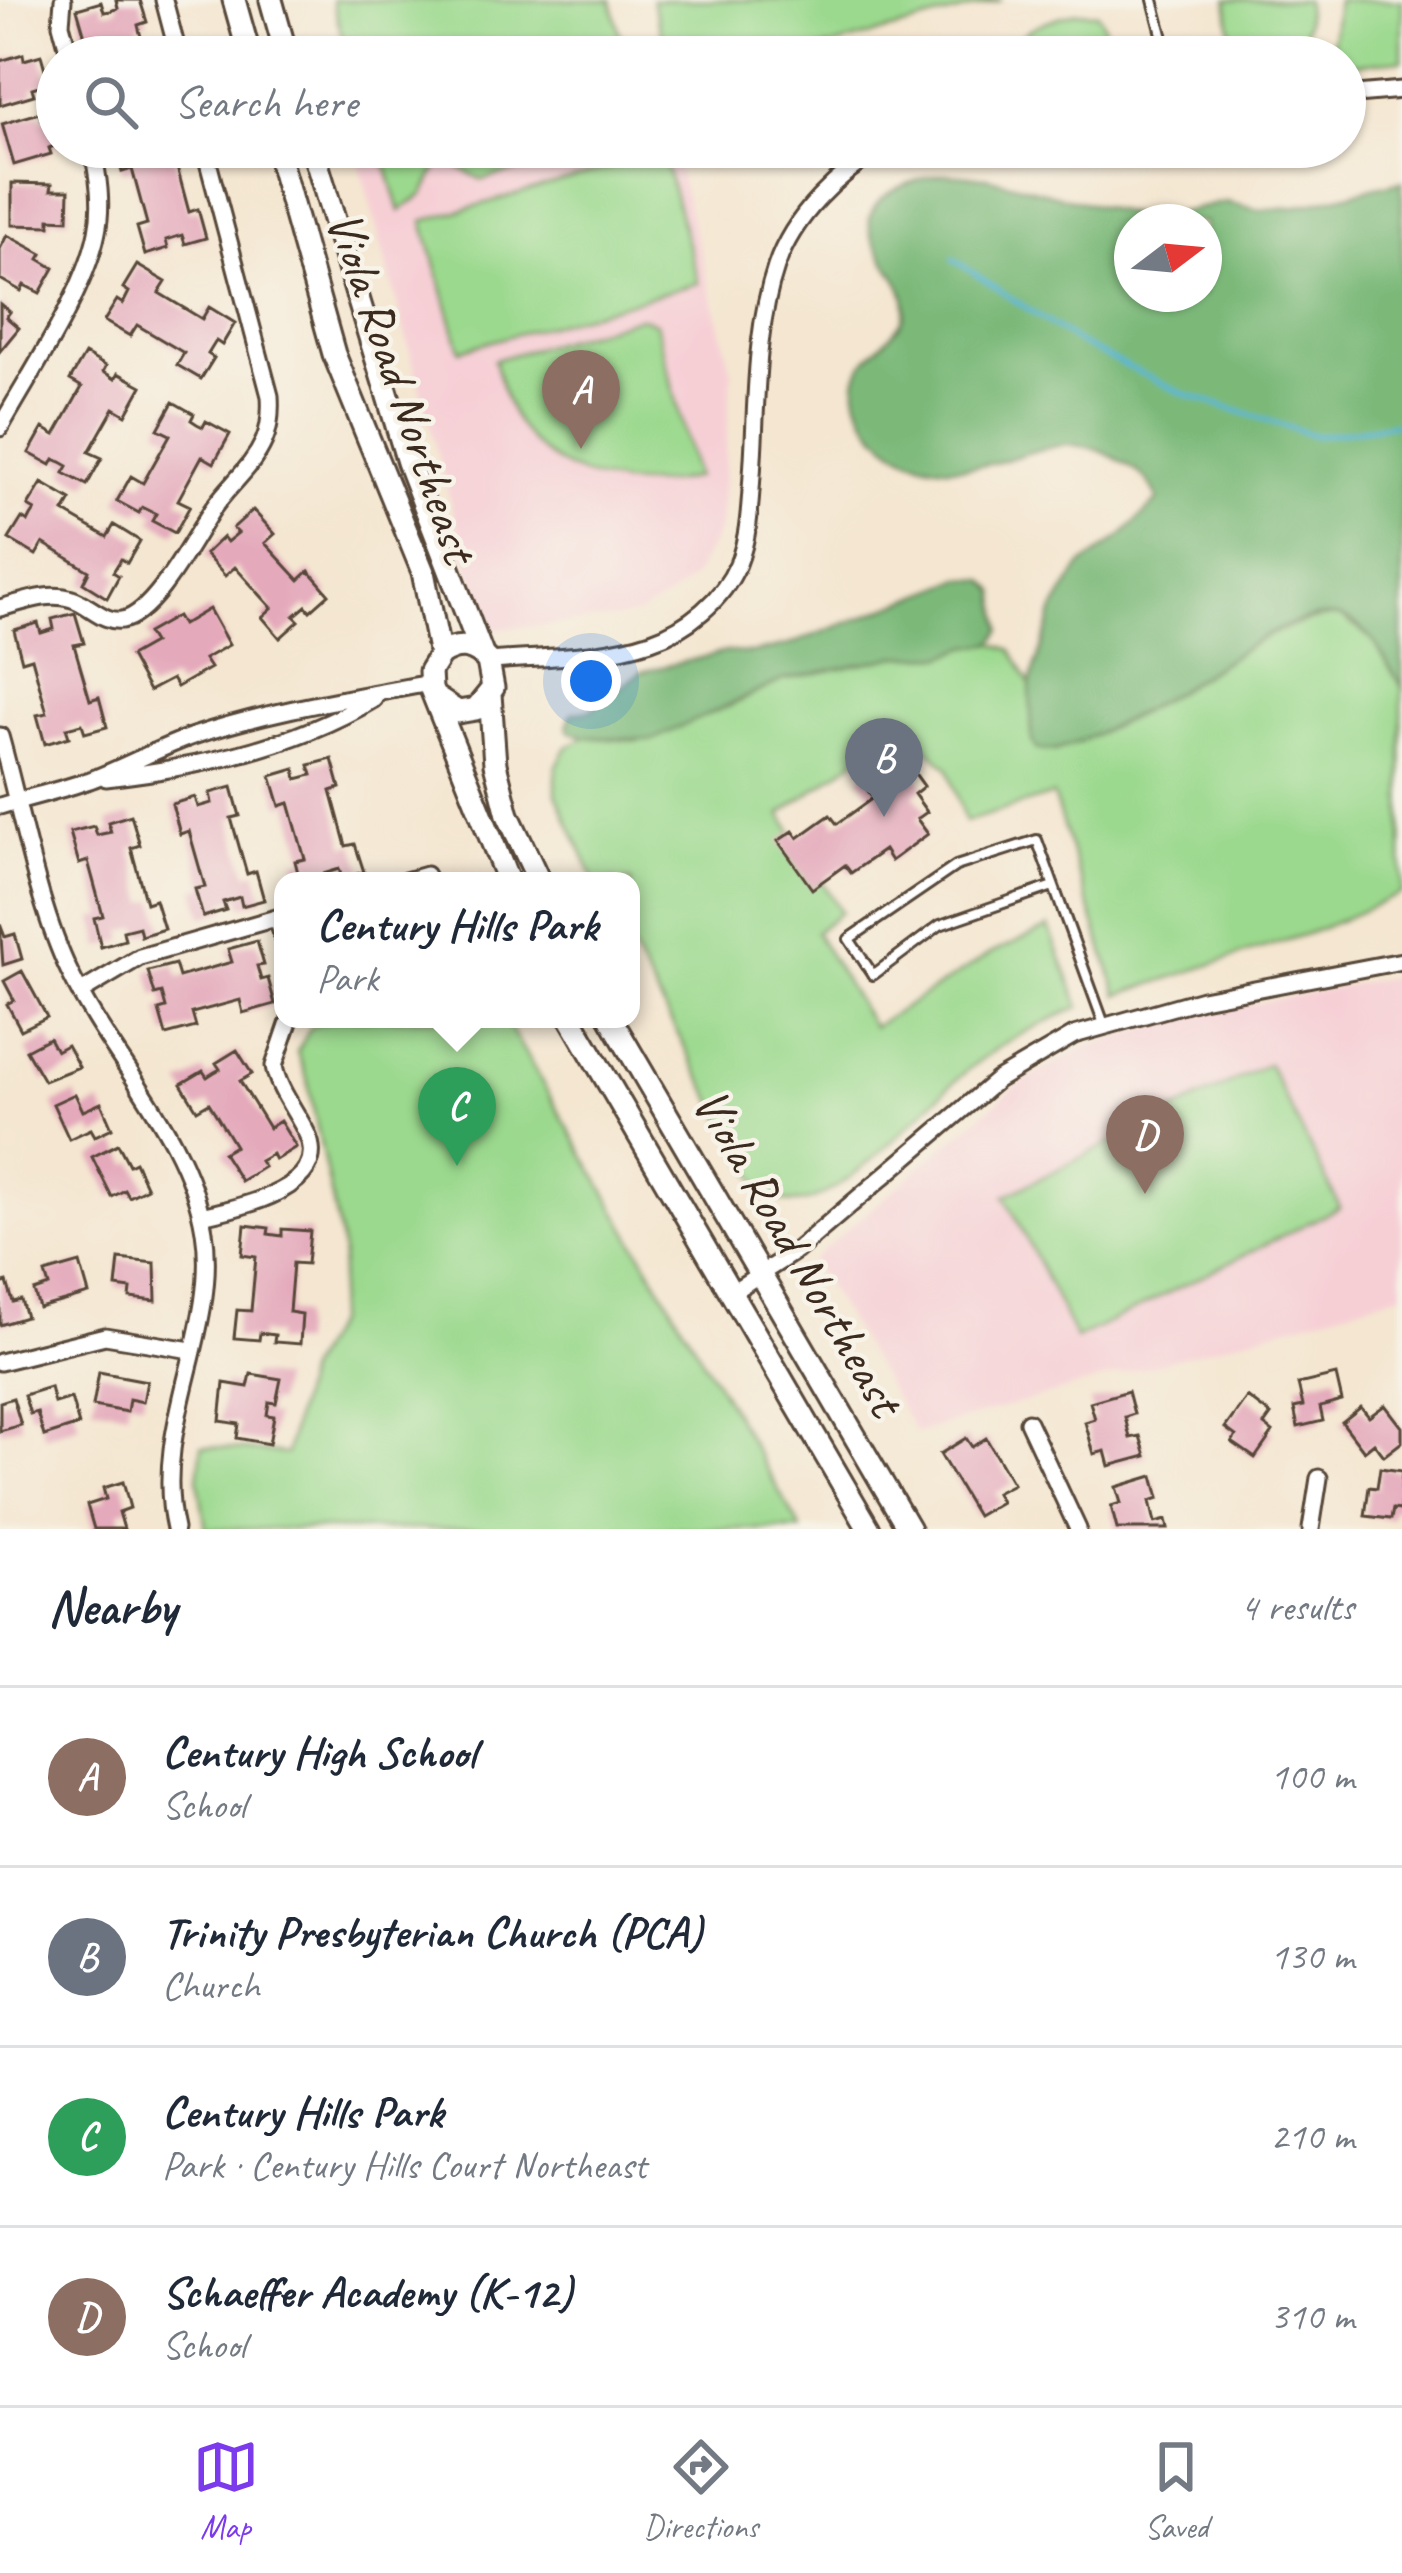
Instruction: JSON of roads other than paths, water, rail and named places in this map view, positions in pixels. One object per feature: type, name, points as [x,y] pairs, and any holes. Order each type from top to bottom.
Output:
[{"type":"main road","points":[[235,0],[244,36]]},
{"type":"main road","points":[[271,0],[280,36]]},
{"type":"main road","name":"Viola Road Northeast","points":[[282,168],[334,354],[423,572],[440,655]]},
{"type":"main road","name":"Viola Road Northeast","points":[[318,168],[402,442],[485,658]]},
{"type":"main road","points":[[504,872],[432,690],[430,671],[440,655],[466,647],[485,658],[494,679],[490,694],[495,764],[508,815],[535,872]]},
{"type":"main road","points":[[432,690],[449,709],[467,711],[490,694]]},
{"type":"main road","name":"Viola Road Northeast","points":[[577,1028],[868,1529]]},
{"type":"main road","name":"Viola Road Northeast","points":[[616,1028],[909,1529]]},
{"type":"street","points":[[63,0],[65,36]]},
{"type":"street","points":[[164,0],[173,36]]},
{"type":"street","points":[[1366,93],[1402,90]]},
{"type":"street","points":[[0,428],[93,249],[99,197],[95,168]]},
{"type":"street","points":[[0,608],[55,596],[80,602],[110,619],[135,614],[159,590],[263,443],[270,422],[270,396],[210,168]]},
{"type":"street","points":[[485,658],[625,647],[652,640],[698,616],[726,585],[737,567],[748,522],[763,321],[777,262],[821,195],[856,168]]},
{"type":"street","points":[[0,806],[91,779],[233,724],[313,703],[432,690]]},
{"type":"street","points":[[91,779],[183,766],[284,738],[333,722],[380,695]]},
{"type":"street","points":[[0,736],[52,926],[81,992],[178,1154],[201,1216],[206,1269],[169,1472],[175,1529]]},
{"type":"street","points":[[81,992],[149,954],[274,919]]},
{"type":"street","points":[[729,1294],[796,1251],[997,1080],[1074,1035],[1202,999],[1402,962]]},
{"type":"street","points":[[201,1216],[268,1197],[302,1175],[310,1164],[308,1135],[274,1066],[287,1028]]},
{"type":"street","points":[[0,1362],[105,1336],[191,1350]]},
{"type":"street","points":[[1028,1422],[1078,1529]]},
{"type":"street","points":[[1310,1529],[1319,1478]]},
{"type":"lane","points":[[1153,0],[1162,36]]},
{"type":"lane","points":[[1053,886],[940,925],[873,975],[850,939],[956,866],[1037,840],[1104,1024]]},
{"type":"waterway","points":[[953,259],[1080,344],[1182,393],[1316,436],[1402,423]]},
{"type":"place","name":"Century High School","points":[[581,449]]},
{"type":"place","name":"Trinity Presbyterian Church (PCA)","points":[[884,817]]},
{"type":"place","name":"Century Hills Park","points":[[457,1166]]},
{"type":"place","name":"Schaeffer Academy (K-12)","points":[[1145,1194]]}]
